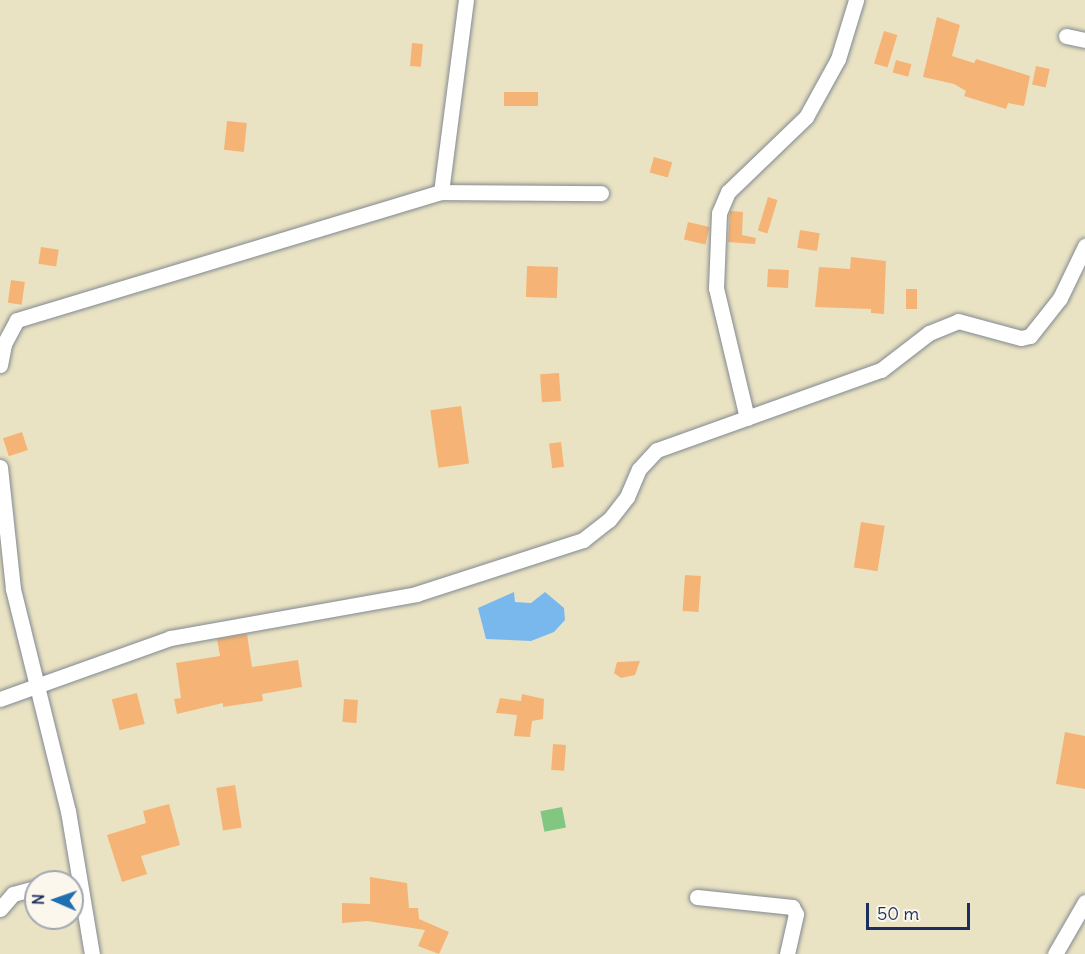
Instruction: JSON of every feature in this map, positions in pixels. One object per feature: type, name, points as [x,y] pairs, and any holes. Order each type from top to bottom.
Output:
[{"type":"street","points":[[441,192],[466,0]]},
{"type":"street","points":[[747,418],[716,288],[719,213],[728,192],[806,117],[838,59],[856,0]]},
{"type":"street","points":[[1066,36],[1085,40]]},
{"type":"street","points":[[0,365],[4,344],[17,320],[441,192],[601,193]]},
{"type":"street","points":[[0,699],[170,638],[416,594],[583,540],[609,520],[627,497],[639,470],[657,450],[881,370],[929,333],[958,321],[1021,338],[1030,336],[1060,298],[1085,246]]},
{"type":"street","points":[[0,467],[13,589],[68,811],[75,870]]},
{"type":"street","points":[[0,570],[13,589]]},
{"type":"street","points":[[0,909],[13,894],[24,891]]},
{"type":"street","points":[[697,897],[792,907],[796,914],[787,954]]},
{"type":"street","points":[[1055,954],[1085,902]]},
{"type":"street","points":[[84,916],[92,954]]},
{"type":"green space","points":[[562,807],[566,828],[544,832],[540,811]]},
{"type":"water","points":[[514,592],[515,602],[531,603],[545,592],[564,608],[565,620],[554,632],[531,641],[486,639],[478,608]]},
{"type":"building","points":[[937,17],[960,25],[952,56],[974,63],[976,59],[1030,76],[1024,106],[1008,103],[1006,109],[964,96],[966,91],[954,84],[923,77]]},
{"type":"building","points":[[884,31],[897,35],[887,68],[874,64]]},
{"type":"building","points":[[412,43],[423,44],[421,67],[410,66]]},
{"type":"building","points":[[896,60],[911,64],[908,77],[893,73]]},
{"type":"building","points":[[1036,66],[1050,69],[1046,87],[1032,85]]},
{"type":"building","points":[[504,92],[538,92],[538,106],[504,106]]},
{"type":"building","points":[[227,121],[247,123],[244,152],[224,150]]},
{"type":"building","points":[[654,157],[672,162],[668,178],[650,172]]},
{"type":"building","points":[[768,197],[778,200],[767,233],[758,230]]},
{"type":"building","points":[[730,211],[743,212],[742,235],[756,238],[755,244],[728,242]]},
{"type":"building","points":[[688,222],[709,227],[705,244],[684,240]]},
{"type":"building","points":[[800,230],[820,233],[817,251],[797,248]]},
{"type":"building","points":[[41,247],[59,250],[56,267],[38,264]]},
{"type":"building","points":[[851,257],[886,261],[884,314],[871,313],[871,309],[815,307],[819,267],[850,269]]},
{"type":"building","points":[[527,266],[558,267],[557,298],[526,297]]},
{"type":"building","points":[[768,269],[789,270],[788,288],[767,287]]},
{"type":"building","points":[[11,280],[25,282],[22,305],[8,303]]},
{"type":"building","points":[[906,289],[917,289],[917,309],[906,309]]},
{"type":"building","points":[[559,373],[561,401],[542,402],[540,374]]},
{"type":"building","points":[[461,406],[469,463],[438,468],[430,410]]},
{"type":"building","points":[[22,432],[28,450],[9,456],[3,438]]},
{"type":"building","points":[[561,442],[564,467],[552,468],[549,443]]},
{"type":"building","points":[[861,522],[885,526],[878,571],[854,567]]},
{"type":"building","points":[[685,575],[701,576],[698,612],[682,611]]},
{"type":"building","points":[[247,634],[252,667],[298,660],[302,687],[262,694],[263,701],[223,707],[223,703],[177,714],[174,699],[181,698],[176,663],[220,656],[217,639]]},
{"type":"building","points":[[640,661],[635,675],[621,678],[614,673],[617,662]]},
{"type":"building","points":[[137,693],[145,724],[120,730],[112,699]]},
{"type":"building","points":[[522,694],[544,699],[543,719],[532,721],[530,737],[514,736],[517,715],[496,713],[500,698],[521,701]]},
{"type":"building","points":[[344,699],[358,700],[356,723],[342,722]]},
{"type":"building","points":[[1065,732],[1085,736],[1085,789],[1056,784]]},
{"type":"building","points":[[553,744],[566,745],[564,771],[551,770]]},
{"type":"building","points":[[235,785],[242,827],[223,830],[216,788]]},
{"type":"building","points":[[169,804],[180,845],[141,856],[147,874],[122,882],[107,835],[146,823],[143,811]]},
{"type":"building","points":[[370,877],[407,883],[409,908],[418,908],[419,919],[449,932],[439,954],[418,946],[425,930],[367,921],[342,923],[342,903],[370,904]]}]
